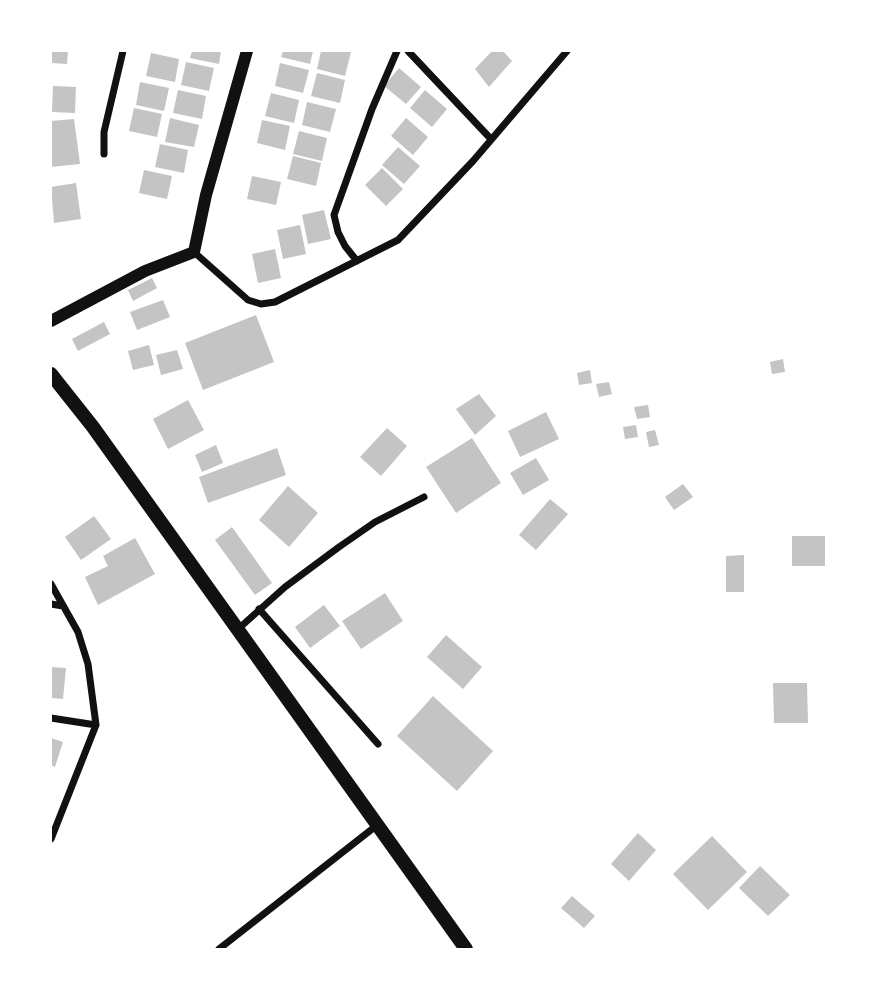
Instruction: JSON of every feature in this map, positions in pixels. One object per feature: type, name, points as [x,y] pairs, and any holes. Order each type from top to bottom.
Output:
[{"type":"main road","points":[[51,374],[93,427],[466,949]]},
{"type":"street","points":[[104,154],[104,132],[123,51]]},
{"type":"street","points":[[194,252],[206,195],[247,51]]},
{"type":"street","points":[[357,261],[345,246],[334,215],[372,109],[397,51]]},
{"type":"street","points":[[408,51],[490,138]]},
{"type":"street","points":[[194,252],[248,300],[261,304],[275,302],[398,240],[473,161],[567,51]]},
{"type":"street","points":[[51,321],[145,271],[194,252]]},
{"type":"street","points":[[237,630],[285,587],[375,522],[424,497]]},
{"type":"street","points":[[51,584],[78,632],[88,664],[96,724],[51,839]]},
{"type":"street","points":[[51,604],[64,606]]},
{"type":"street","points":[[260,609],[378,744]]},
{"type":"street","points":[[51,718],[96,724]]},
{"type":"street","points":[[219,949],[376,826]]},
{"type":"building","points":[[51,51],[68,51],[67,64],[51,63]]},
{"type":"building","points":[[192,51],[221,51],[219,64],[190,58]]},
{"type":"building","points":[[283,51],[313,51],[310,64],[281,57]]},
{"type":"building","points":[[321,51],[351,52],[345,76],[317,69]]},
{"type":"building","points":[[492,51],[503,51],[512,61],[489,87],[475,69]]},
{"type":"building","points":[[151,53],[179,59],[175,82],[146,76]]},
{"type":"building","points":[[186,62],[214,68],[209,91],[181,85]]},
{"type":"building","points":[[280,63],[309,70],[303,93],[275,86]]},
{"type":"building","points":[[399,68],[421,87],[406,104],[384,86]]},
{"type":"building","points":[[317,73],[345,80],[340,103],[311,96]]},
{"type":"building","points":[[140,82],[169,88],[164,111],[136,105]]},
{"type":"building","points":[[53,86],[76,87],[75,113],[52,112]]},
{"type":"building","points":[[178,90],[206,96],[202,119],[173,113]]},
{"type":"building","points":[[425,90],[447,109],[432,127],[410,108]]},
{"type":"building","points":[[271,93],[299,100],[294,123],[265,116]]},
{"type":"building","points":[[307,102],[336,109],[330,132],[302,125]]},
{"type":"building","points":[[134,108],[162,114],[157,137],[129,131]]},
{"type":"building","points":[[170,118],[199,125],[194,147],[165,142]]},
{"type":"building","points":[[406,118],[428,137],[413,155],[391,136]]},
{"type":"building","points":[[74,119],[80,164],[51,167],[51,121]]},
{"type":"building","points":[[262,120],[290,126],[285,150],[257,143]]},
{"type":"building","points":[[299,131],[327,138],[322,161],[293,154]]},
{"type":"building","points":[[160,144],[188,150],[184,173],[155,167]]},
{"type":"building","points":[[398,147],[420,166],[404,184],[382,165]]},
{"type":"building","points":[[293,156],[321,163],[316,186],[287,179]]},
{"type":"building","points":[[382,168],[403,189],[386,206],[365,185]]},
{"type":"building","points":[[144,170],[172,176],[167,199],[139,193]]},
{"type":"building","points":[[252,176],[281,182],[276,205],[247,199]]},
{"type":"building","points":[[76,183],[81,219],[54,223],[51,187]]},
{"type":"building","points":[[324,210],[331,239],[308,244],[302,215]]},
{"type":"building","points":[[300,225],[306,254],[283,259],[277,230]]},
{"type":"building","points":[[275,249],[281,278],[258,283],[252,254]]},
{"type":"building","points":[[152,278],[157,288],[133,301],[128,290]]},
{"type":"building","points":[[163,300],[170,317],[137,330],[130,312]]},
{"type":"building","points":[[256,315],[274,362],[203,390],[185,343]]},
{"type":"building","points":[[104,322],[110,334],[78,351],[72,339]]},
{"type":"building","points":[[149,345],[154,365],[133,370],[128,351]]},
{"type":"building","points":[[177,350],[183,369],[161,375],[156,355]]},
{"type":"building","points":[[783,359],[785,372],[772,374],[770,362]]},
{"type":"building","points":[[590,370],[592,383],[579,385],[577,373]]},
{"type":"building","points":[[609,382],[612,394],[599,397],[596,384]]},
{"type":"building","points":[[479,394],[496,416],[475,435],[456,409]]},
{"type":"building","points":[[188,400],[204,430],[168,449],[153,419]]},
{"type":"building","points":[[648,405],[650,417],[637,419],[634,407]]},
{"type":"building","points":[[546,412],[559,439],[520,457],[508,431]]},
{"type":"building","points":[[636,425],[638,437],[625,439],[623,427]]},
{"type":"building","points":[[387,428],[407,446],[381,476],[360,457]]},
{"type":"building","points":[[655,430],[659,445],[649,447],[646,432]]},
{"type":"building","points":[[472,438],[501,483],[456,513],[426,467]]},
{"type":"building","points":[[216,445],[223,463],[202,472],[195,455]]},
{"type":"building","points":[[277,448],[286,475],[208,503],[199,477]]},
{"type":"building","points":[[536,458],[549,480],[523,495],[510,473]]},
{"type":"building","points":[[683,484],[693,497],[674,510],[665,497]]},
{"type":"building","points":[[288,486],[318,513],[289,547],[259,520]]},
{"type":"building","points":[[550,499],[568,514],[536,550],[519,535]]},
{"type":"building","points":[[94,516],[111,539],[81,560],[65,537]]},
{"type":"building","points":[[232,527],[272,583],[255,595],[215,540]]},
{"type":"building","points":[[792,536],[826,536],[826,566],[792,566]]},
{"type":"building","points":[[135,538],[155,574],[98,605],[85,577],[108,566],[103,556]]},
{"type":"building","points":[[744,555],[744,592],[726,592],[726,556]]},
{"type":"building","points":[[385,593],[403,621],[361,649],[342,621]]},
{"type":"building","points":[[324,605],[340,626],[310,648],[295,627]]},
{"type":"building","points":[[446,635],[482,667],[463,689],[427,657]]},
{"type":"building","points":[[51,667],[66,668],[63,699],[51,698]]},
{"type":"building","points":[[773,683],[807,683],[808,723],[774,723]]},
{"type":"building","points":[[433,696],[493,751],[457,791],[397,736]]},
{"type":"building","points":[[51,738],[63,742],[55,767],[51,765]]},
{"type":"building","points":[[638,833],[656,850],[629,881],[611,864]]},
{"type":"building","points":[[712,836],[747,872],[708,910],[673,874]]},
{"type":"building","points":[[760,866],[790,895],[768,916],[739,888]]},
{"type":"building","points":[[572,896],[595,916],[584,928],[561,908]]}]
